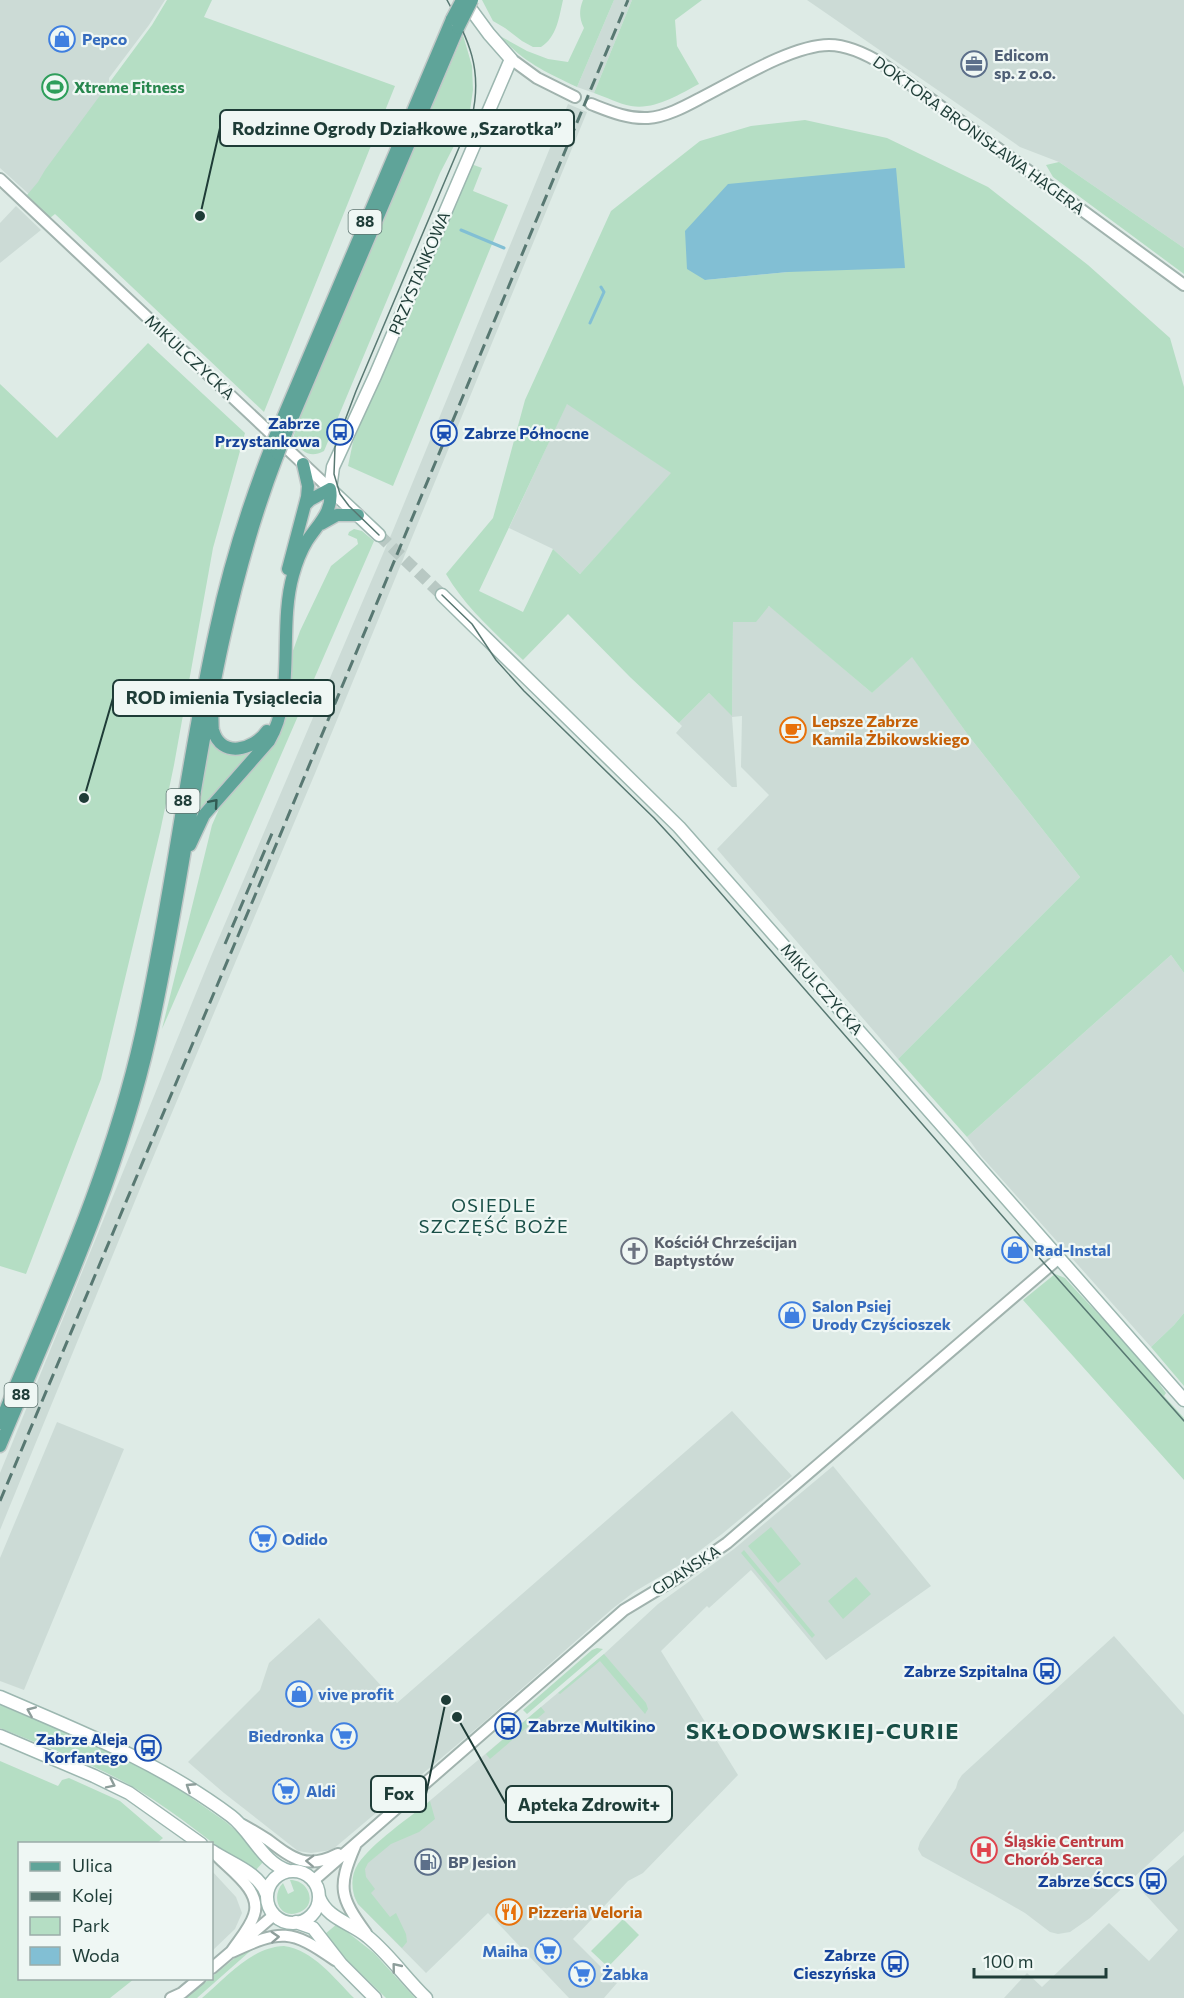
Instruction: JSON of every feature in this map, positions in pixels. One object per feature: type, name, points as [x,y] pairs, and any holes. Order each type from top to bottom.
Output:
[{"type":"main road","name":"88","points":[[0,1423],[91,1203],[130,1078],[150,990],[216,627],[242,529],[463,0]]},
{"type":"main road","points":[[463,0],[511,59]]},
{"type":"main road","name":"88","points":[[455,23],[472,0]]},
{"type":"main road","name":"PRZYSTANKOWA","points":[[330,489],[333,467],[375,376],[511,59]]},
{"type":"main road","name":"88","points":[[0,1446],[85,1242],[127,1125],[150,1035],[214,678],[242,560],[274,450]]},
{"type":"main road","points":[[214,678],[213,730],[220,742],[229,748],[241,749],[250,746],[263,737],[271,726],[276,710],[283,603],[291,555],[308,486],[303,464]]},
{"type":"main road","points":[[180,874],[204,815],[269,741],[282,711],[286,616],[293,576],[306,541],[320,525],[330,506],[332,498],[330,489],[305,505]]},
{"type":"main road","name":"MIKULCZYCKA","points":[[330,489],[379,535]]},
{"type":"main road","points":[[320,525],[337,514],[358,515]]},
{"type":"main road","name":"MIKULCZYCKA","points":[[442,595],[679,826],[1184,1400]]},
{"type":"main road","points":[[0,1697],[111,1744],[192,1789],[237,1821],[275,1866],[301,1872],[313,1881],[321,1904],[330,1913],[368,1936],[426,1998]]},
{"type":"main road","points":[[0,1736],[129,1793],[198,1842]]},
{"type":"main road","points":[[213,1852],[255,1877],[262,1884],[274,1915],[288,1922],[296,1922],[313,1928],[341,1964],[375,1998]]},
{"type":"main road","points":[[267,1895],[274,1879],[289,1871]]},
{"type":"main road","points":[[296,1922],[313,1913],[319,1898]]},
{"type":"street","name":"DOKTORA BRONISŁAWA HAGERA","points":[[591,104],[634,118],[651,118],[681,108],[789,54],[816,46],[841,46],[865,54],[884,65],[1184,285]]},
{"type":"street","points":[[511,59],[537,78],[575,97]]},
{"type":"street","name":"MIKULCZYCKA","points":[[0,179],[330,489]]},
{"type":"street","name":"GDAŃSKA","points":[[313,1881],[615,1617],[727,1543],[1059,1258]]},
{"type":"street","points":[[237,1821],[290,1857],[300,1861],[324,1860],[357,1843]]},
{"type":"street","points":[[357,1843],[343,1879],[343,1890],[345,1901],[368,1936]]},
{"type":"street","points":[[213,1852],[254,1897],[255,1914],[231,1952]]},
{"type":"street","points":[[213,1967],[274,1915]]},
{"type":"street","points":[[231,1952],[261,1938],[278,1935],[296,1937],[310,1942],[341,1964]]},
{"type":"street","points":[[171,1998],[182,1993],[198,1980]]},
{"type":"shaded area","points":[[0,0],[165,0],[109,78],[110,99],[31,196],[0,168]]},
{"type":"shaded area","points":[[614,0],[632,0],[594,93],[577,87]]},
{"type":"shaded area","points":[[807,0],[1184,0],[1184,248],[1059,162],[1020,147]]},
{"type":"shaded area","points":[[568,104],[587,112],[0,1530],[0,1473],[212,954],[394,528]]},
{"type":"shaded area","points":[[16,206],[41,230],[0,263],[0,223]]},
{"type":"shaded area","points":[[567,403],[672,473],[580,574],[553,549],[509,528]]},
{"type":"shaded area","points":[[770,606],[872,693],[912,656],[968,735],[1080,877],[898,1059],[717,849],[769,795],[741,767],[742,716],[732,717],[737,787],[732,787],[676,733],[682,726],[679,723],[709,693],[732,715],[733,622]]},
{"type":"shaded area","points":[[1171,955],[1184,973],[1184,1313],[1151,1347],[981,1156],[967,1137]]},
{"type":"shaded area","points":[[732,1411],[792,1476],[683,1563],[634,1592],[612,1609],[484,1722],[332,1850],[311,1853],[298,1851],[188,1762],[260,1690],[269,1663],[319,1618],[397,1703]]},
{"type":"shaded area","points":[[57,1422],[124,1449],[24,1690],[0,1681],[0,1558]]},
{"type":"shaded area","points":[[833,1466],[931,1586],[826,1660],[751,1570],[709,1608],[707,1606],[661,1651],[738,1775],[643,1873],[628,1881],[573,1939],[617,1983],[604,1998],[569,1998],[488,1913],[426,1973],[358,1904],[354,1896],[353,1882],[358,1864],[382,1841],[604,1654],[658,1604],[734,1549]]},
{"type":"shaded area","points":[[1114,1636],[1184,1715],[1184,1831],[1090,1918],[1070,1932],[1058,1934],[1050,1932],[1025,1913],[922,1856],[918,1849],[920,1842],[956,1788],[962,1775]]},
{"type":"shaded area","name":"Śląskie Centrum Chorób Serca","points":[[1184,1855],[1184,1998],[1004,1998],[1027,1973],[1042,1987],[1109,1923],[1149,1961],[1178,1930],[1143,1892]]},
{"type":"shaded area","points":[[213,1872],[236,1897],[242,1913],[235,1929],[213,1950]]},
{"type":"green space","points":[[167,0],[212,0],[204,17],[395,86],[264,412],[55,214],[50,218],[27,195],[152,25]]},
{"type":"green space","points":[[482,0],[563,0],[551,38],[541,47],[533,47],[493,21]]},
{"type":"green space","points":[[583,0],[614,0],[577,87],[527,60],[500,36],[527,51],[548,59],[568,62],[584,28],[580,14]]},
{"type":"green space","points":[[632,0],[702,0],[675,20],[677,46],[699,84],[666,101],[640,107],[622,104],[594,93]]},
{"type":"green space","points":[[463,35],[472,66],[473,90],[469,117],[440,173],[324,451],[314,454],[306,453],[292,441],[300,416]]},
{"type":"green space","points":[[805,120],[887,138],[988,187],[1088,265],[1170,338],[1184,387],[1184,973],[1171,955],[967,1137],[898,1059],[1080,877],[968,735],[912,657],[872,693],[769,606],[756,622],[733,622],[732,716],[709,693],[679,723],[568,614],[523,660],[472,609],[446,574],[493,518],[525,400],[611,211],[700,141],[751,126]],"holes":[[[896,168],[788,272],[705,280]],[[567,404],[671,473],[580,574],[553,549],[523,612],[479,591]]]},
{"type":"green space","points":[[1059,162],[1184,248],[1184,274],[1053,177],[1046,165]]},
{"type":"green space","points":[[471,164],[482,168],[473,191],[508,205],[393,486],[348,466],[353,442]]},
{"type":"green space","points":[[148,343],[245,433],[213,548],[160,832],[101,1079],[26,1274],[0,1266],[0,384],[57,438]]},
{"type":"green space","points":[[354,529],[362,531],[374,541],[162,1029],[212,825],[223,800],[280,732],[286,719],[290,659],[300,631],[331,566],[358,544],[357,539],[348,535]]},
{"type":"green space","points":[[209,735],[254,750],[195,821]]},
{"type":"green space","points":[[1055,1274],[1065,1278],[1130,1349],[1166,1393],[1164,1396],[1184,1418],[1184,1480],[1023,1300]]},
{"type":"green space","points":[[1184,1313],[1184,1386],[1151,1347]]},
{"type":"green space","points":[[771,1527],[801,1564],[778,1583],[748,1546]]},
{"type":"green space","points":[[744,1550],[815,1635],[812,1638],[741,1553]]},
{"type":"green space","points":[[856,1577],[871,1594],[843,1619],[828,1601]]},
{"type":"green space","points":[[603,1649],[527,1714],[523,1710],[592,1650]]},
{"type":"green space","points":[[604,1654],[646,1703],[648,1709],[645,1714],[600,1661],[560,1694],[558,1693]]},
{"type":"green space","points":[[0,1705],[100,1747],[173,1785],[226,1822],[264,1861],[255,1871],[225,1852],[168,1809],[122,1781],[70,1756],[0,1728]]},
{"type":"green space","points":[[541,1707],[545,1712],[490,1759],[486,1754]]},
{"type":"green space","points":[[0,1761],[58,1786],[62,1780],[69,1778],[120,1801],[163,1838],[158,1842],[18,1842],[18,1980],[133,1980],[110,1998],[0,1998]]},
{"type":"green space","points":[[430,1801],[435,1819],[419,1832],[391,1844],[368,1863],[365,1869],[366,1877],[375,1889],[371,1893],[390,1917],[396,1913],[406,1934],[407,1942],[402,1948],[358,1904],[353,1889],[353,1879],[358,1864],[373,1847]]},
{"type":"green space","points":[[290,1880],[303,1884],[310,1900],[304,1910],[290,1914],[285,1913],[278,1905],[277,1894],[283,1883],[288,1894],[294,1891]]},
{"type":"green space","points":[[623,1919],[639,1935],[608,1967],[591,1951]]},
{"type":"green space","points":[[337,1924],[374,1953],[415,1998],[386,1998],[348,1961],[325,1934]]},
{"type":"green space","points":[[260,1945],[197,1998],[186,1998],[208,1980],[213,1980],[213,1976],[241,1953]]},
{"type":"green space","points":[[284,1946],[314,1959],[354,1998],[202,1998],[250,1958],[272,1948]]},
{"type":"water","points":[[896,168],[905,268],[788,272],[705,280],[687,269],[685,231],[728,184]]},
{"type":"waterway","points":[[461,230],[504,248]]},
{"type":"waterway","points":[[590,323],[604,292],[601,287]]},
{"type":"tunnel","points":[[379,535],[442,595]]},
{"type":"tram line","points":[[379,535],[340,494],[334,474],[335,447],[356,391],[472,117],[475,100],[475,70],[462,29],[447,0]]},
{"type":"tram line","points":[[442,595],[472,624],[496,660],[524,691],[678,844],[1184,1421]]},
{"type":"railway","points":[[0,1501],[628,0]]},
{"type":"railway","points":[[225,944],[273,831]]},
{"type":"place","name":"Pepco","points":[[62,39]]},
{"type":"place","name":"Edicom sp. z o.o.","points":[[974,64]]},
{"type":"place","name":"Xtreme Fitness","points":[[55,87]]},
{"type":"place","name":"Rodzinne Ogrody Działkowe „Szarotka”","points":[[200,216]]},
{"type":"place","name":"Zabrze Przystankowa","points":[[340,432]]},
{"type":"place","name":"Zabrze Północne","points":[[444,433]]},
{"type":"place","name":"Lepsze Zabrze Kamila Żbikowskiego","points":[[793,730]]},
{"type":"place","name":"ROD imienia Tysiąclecia","points":[[84,798]]},
{"type":"place","name":"Rad-Instal","points":[[1015,1250]]},
{"type":"place","name":"Kościół Chrześcijan Baptystów","points":[[634,1251]]},
{"type":"place","name":"Salon Psiej Urody Czyścioszek","points":[[792,1315]]},
{"type":"place","name":"Odido","points":[[263,1539]]},
{"type":"place","name":"Zabrze Szpitalna","points":[[1047,1671]]},
{"type":"place","name":"vive profit","points":[[299,1694]]},
{"type":"place","name":"Fox","points":[[446,1700]]},
{"type":"place","name":"Apteka Zdrowit+","points":[[457,1717]]},
{"type":"place","name":"Zabrze Multikino","points":[[508,1726]]},
{"type":"place","name":"Biedronka","points":[[344,1736]]},
{"type":"place","name":"Zabrze Aleja Korfantego","points":[[148,1748]]},
{"type":"place","name":"Aldi","points":[[286,1791]]},
{"type":"place","name":"Śląskie Centrum Chorób Serca","points":[[984,1850]]},
{"type":"place","name":"BP Jesion","points":[[428,1862]]},
{"type":"place","name":"Zabrze ŚCCS","points":[[1153,1881]]},
{"type":"place","name":"Pizzeria Veloria","points":[[509,1912]]},
{"type":"place","name":"Maiha","points":[[548,1951]]},
{"type":"place","name":"Zabrze Cieszyńska","points":[[895,1964]]},
{"type":"place","name":"Żabka","points":[[582,1974]]},
{"type":"district","name":"OSIEDLE SZCZĘŚĆ BOŻE","points":[[494,1216]]},
{"type":"district","name":"SKŁODOWSKIEJ-CURIE","points":[[823,1731]]}]
